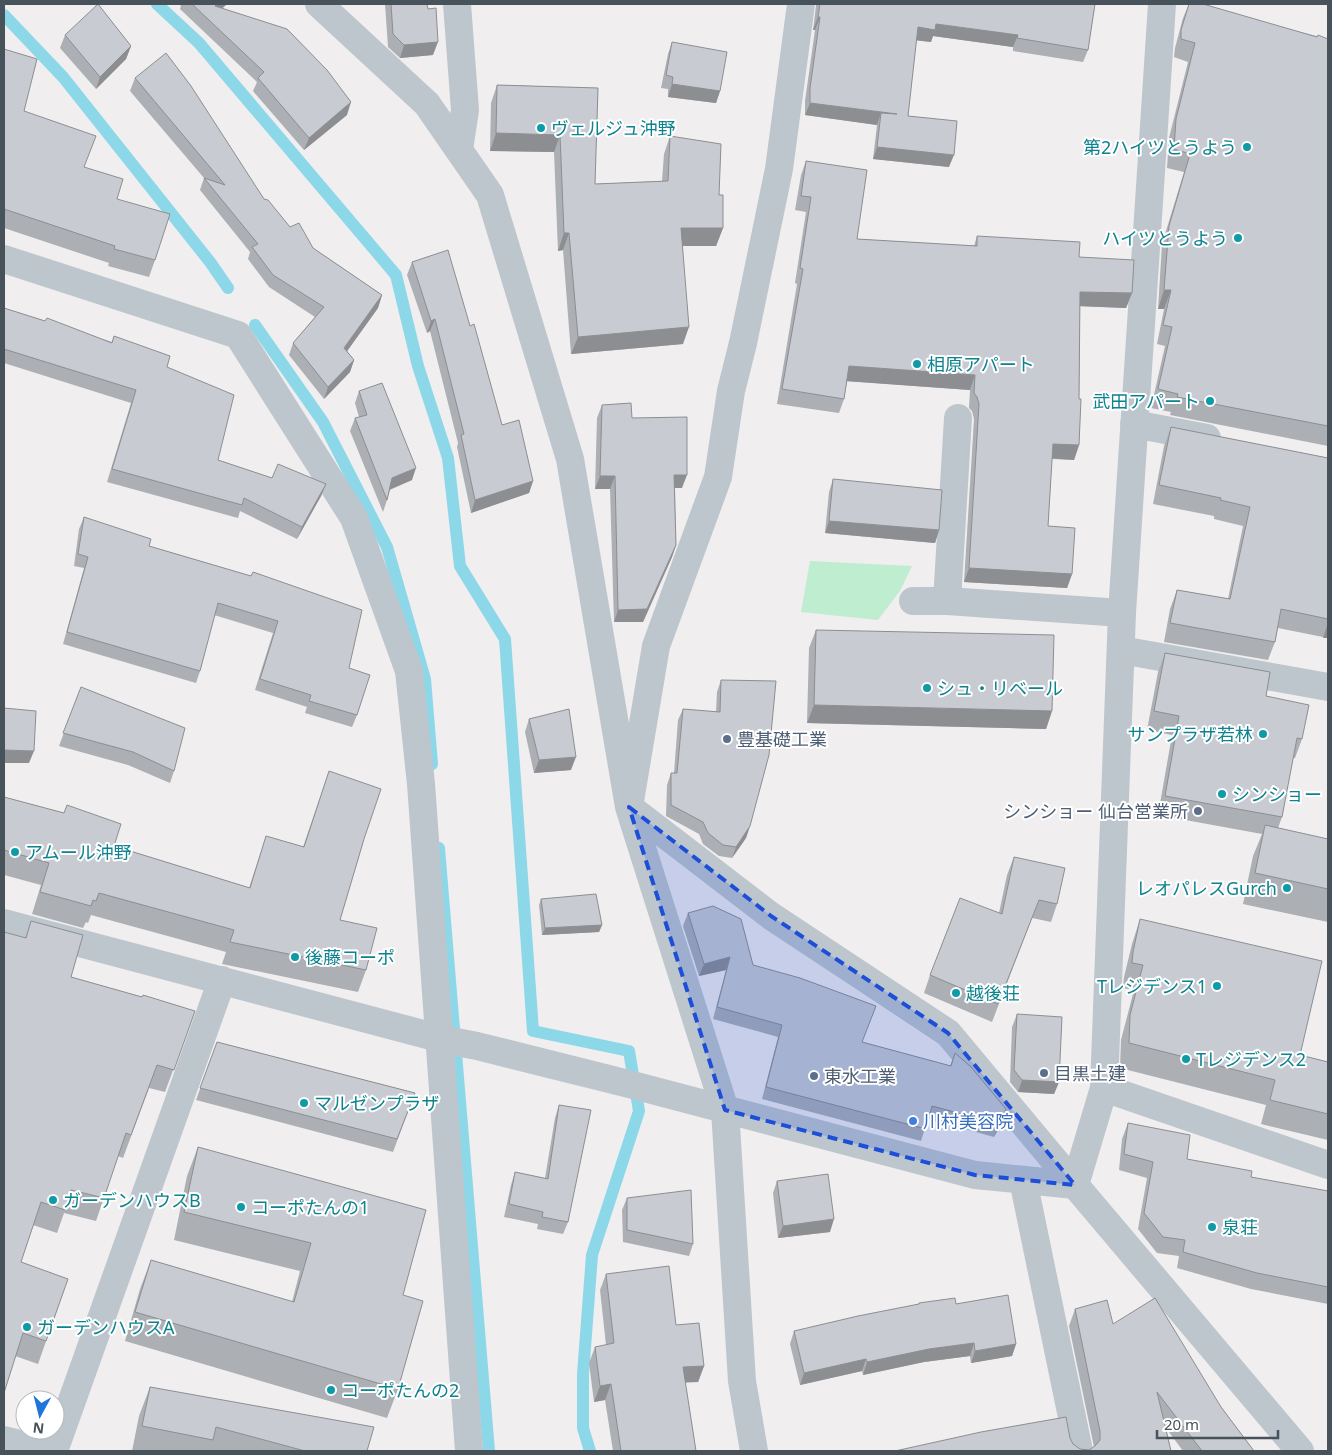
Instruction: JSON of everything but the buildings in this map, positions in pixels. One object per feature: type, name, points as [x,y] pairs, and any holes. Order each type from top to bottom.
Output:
[{"type":"street","points":[[320,4],[427,104],[490,195],[570,458],[629,807],[725,1110],[742,1381],[754,1451]]},
{"type":"street","points":[[457,4],[465,110],[460,150]]},
{"type":"street","points":[[629,807],[656,646],[718,477],[731,391],[743,343],[779,169],[801,4]]},
{"type":"street","points":[[1075,1185],[1104,1088],[1122,613],[1162,4]]},
{"type":"street","points":[[4,259],[238,335],[354,518],[409,671],[421,784],[443,1039],[468,1451]]},
{"type":"street","points":[[947,601],[958,418]]},
{"type":"street","points":[[1134,424],[1235,444]]},
{"type":"street","points":[[913,601],[947,601],[1122,613]]},
{"type":"street","points":[[1121,650],[1328,687]]},
{"type":"street","points":[[629,807],[771,916],[948,1033],[1300,1451]]},
{"type":"street","points":[[4,923],[443,1039],[638,1086],[975,1175],[1075,1185]]},
{"type":"street","points":[[54,1451],[222,980]]},
{"type":"street","points":[[1104,1088],[1328,1165]]},
{"type":"street","points":[[1023,1180],[1079,1451]]},
{"type":"street","points":[[4,1440],[50,1451]]},
{"type":"highlighted area","points":[[629,807],[771,916],[948,1033],[1075,1185],[975,1175],[725,1110]]},
{"type":"green space","points":[[810,561],[912,566],[900,591],[878,620],[801,612]]},
{"type":"waterway","points":[[157,4],[199,43],[396,275],[418,366],[448,458],[460,566],[505,639],[533,1031],[629,1051],[639,1111],[592,1255],[583,1374],[583,1428],[590,1451]]},
{"type":"waterway","points":[[4,15],[63,77],[210,262],[228,288]]},
{"type":"waterway","points":[[255,325],[323,422],[387,547],[425,679],[432,764]]},
{"type":"waterway","points":[[439,848],[489,1451]]},
{"type":"place","name":"ヴェルジュ沖野","points":[[541,128]]},
{"type":"place","name":"第2ハイツとうよう","points":[[1247,147]]},
{"type":"place","name":"ハイツとうよう","points":[[1238,238]]},
{"type":"place","name":"相原アパート","points":[[917,364]]},
{"type":"place","name":"武田アパート","points":[[1210,401]]},
{"type":"place","name":"シュ・リベール","points":[[927,688]]},
{"type":"place","name":"サンプラザ若林","points":[[1263,734]]},
{"type":"place","name":"豊基礎工業","points":[[727,739]]},
{"type":"place","name":"シンショー","points":[[1222,794]]},
{"type":"place","name":"シンショー 仙台営業所","points":[[1198,811]]},
{"type":"place","name":"アムール沖野","points":[[15,852]]},
{"type":"place","name":"レオパレスGurch","points":[[1287,888]]},
{"type":"place","name":"後藤コーポ","points":[[295,957]]},
{"type":"place","name":"Tレジデンス1","points":[[1217,986]]},
{"type":"place","name":"越後荘","points":[[956,993]]},
{"type":"place","name":"Tレジデンス2","points":[[1186,1059]]},
{"type":"place","name":"目黒土建","points":[[1044,1073]]},
{"type":"place","name":"東水工業","points":[[814,1076]]},
{"type":"place","name":"マルゼンプラザ","points":[[304,1103]]},
{"type":"place","name":"川村美容院","points":[[913,1121]]},
{"type":"place","name":"ガーデンハウスB","points":[[53,1200]]},
{"type":"place","name":"コーポたんの1","points":[[241,1207]]},
{"type":"place","name":"泉荘","points":[[1212,1227]]},
{"type":"place","name":"ガーデンハウスA","points":[[27,1327]]},
{"type":"place","name":"コーポたんの2","points":[[331,1390]]}]
